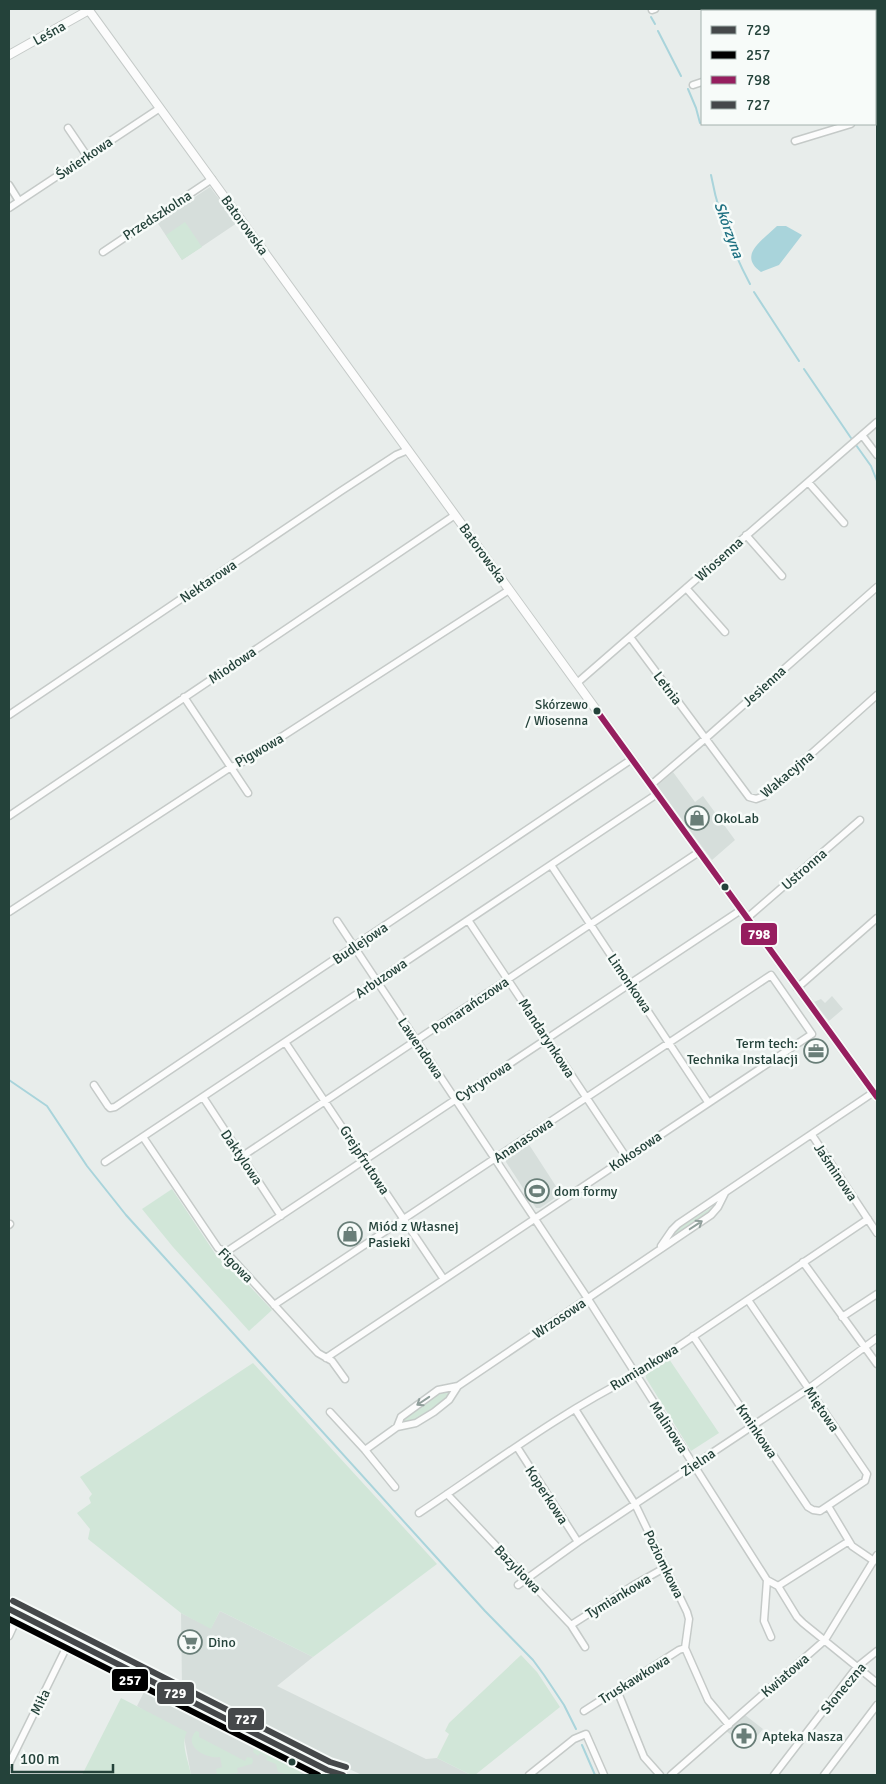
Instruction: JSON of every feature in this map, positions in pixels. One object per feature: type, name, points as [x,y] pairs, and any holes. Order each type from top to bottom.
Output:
[{"type":"street","name":"Leśna","points":[[9,55],[89,9]]},
{"type":"street","name":"Batorowska","points":[[89,9],[876,1095]]},
{"type":"street","points":[[693,85],[701,82]]},
{"type":"street","name":"Świerkowa","points":[[9,208],[160,108]]},
{"type":"street","points":[[795,141],[848,125]]},
{"type":"street","points":[[68,128],[87,156]]},
{"type":"street","name":"Przedszkolna","points":[[103,252],[212,179]]},
{"type":"street","points":[[9,185],[19,201]]},
{"type":"street","name":"Wiosenna","points":[[577,683],[877,422]]},
{"type":"street","points":[[862,436],[877,455]]},
{"type":"street","name":"Nektarowa","points":[[9,715],[341,491],[396,455],[408,450]]},
{"type":"street","points":[[808,482],[844,523]]},
{"type":"street","name":"Miodowa","points":[[9,816],[455,515]]},
{"type":"street","points":[[746,535],[782,576]]},
{"type":"street","name":"Jesienna","points":[[651,785],[877,587]]},
{"type":"street","points":[[686,588],[725,632]]},
{"type":"street","name":"Pigwowa","points":[[9,912],[231,767],[238,766],[509,590]]},
{"type":"street","name":"Letnia","points":[[630,637],[706,738]]},
{"type":"street","name":"Wakacyjna","points":[[706,738],[748,797],[756,799],[764,796],[877,695]]},
{"type":"street","points":[[184,697],[248,793]]},
{"type":"street","name":"Budlejowa","points":[[94,1086],[110,1108],[116,1107],[632,760]]},
{"type":"street","name":"Arbuzowa","points":[[105,1162],[657,794]]},
{"type":"street","name":"Ustronna","points":[[747,918],[860,820]]},
{"type":"street","name":"Pomarańczowa","points":[[242,1157],[699,852]]},
{"type":"street","name":"Limonkowa","points":[[551,865],[708,1102]]},
{"type":"street","name":"Cytrynowa","points":[[226,1252],[741,910]]},
{"type":"street","points":[[797,988],[877,918]]},
{"type":"street","name":"Mandarynkowa","points":[[468,920],[626,1157]]},
{"type":"street","name":"Lawendowa","points":[[337,921],[588,1299]]},
{"type":"street","name":"Ananasowa","points":[[274,1305],[771,975]]},
{"type":"street","name":"Kokosowa","points":[[326,1358],[443,1278],[812,1034],[771,975]]},
{"type":"street","name":"Grejpfrutowa","points":[[285,1042],[443,1278]]},
{"type":"street","name":"Wrzosowa","points":[[660,1249],[672,1230],[812,1135],[876,1095]]},
{"type":"street","name":"Daktylowa","points":[[203,1098],[281,1216]]},
{"type":"street","name":"Jaśminowa","points":[[812,1135],[877,1234]]},
{"type":"street","name":"Figowa","points":[[143,1137],[218,1248],[226,1252],[318,1353],[332,1361],[345,1379]]},
{"type":"street","name":"Wrzosowa","points":[[397,1428],[401,1417],[438,1390],[458,1386],[711,1215],[718,1207],[725,1193]]},
{"type":"street","name":"Rumiankowa","points":[[419,1513],[575,1409],[606,1390],[636,1375],[868,1220]]},
{"type":"street","points":[[803,1262],[877,1364]]},
{"type":"street","points":[[842,1317],[877,1294]]},
{"type":"street","name":"Malinowa","points":[[588,1299],[767,1580],[778,1586],[797,1617],[877,1683]]},
{"type":"street","name":"Miętowa","points":[[748,1300],[867,1474],[865,1481],[828,1506]]},
{"type":"street","name":"Kminkowa","points":[[694,1336],[808,1507],[817,1512],[828,1506]]},
{"type":"street","name":"Zielna","points":[[518,1585],[578,1542],[753,1426],[877,1338]]},
{"type":"street","name":"Wrzosowa","points":[[365,1450],[397,1428],[416,1424],[434,1412],[449,1400],[458,1386]]},
{"type":"street","name":"Poziomkowa","points":[[575,1409],[636,1504],[688,1612],[689,1619],[685,1648]]},
{"type":"street","points":[[330,1412],[365,1450],[396,1488]]},
{"type":"street","name":"Koperkowa","points":[[517,1447],[578,1542]]},
{"type":"street","name":"Bazyliowa","points":[[448,1494],[571,1625],[585,1647]]},
{"type":"street","points":[[828,1506],[849,1541],[856,1548],[876,1558]]},
{"type":"street","points":[[778,1586],[849,1541]]},
{"type":"street","name":"Kwiatowa","points":[[671,1775],[825,1640],[876,1558]]},
{"type":"street","name":"Tymiankowa","points":[[571,1625],[634,1584],[666,1567]]},
{"type":"street","points":[[767,1580],[764,1621],[771,1637]]},
{"type":"street","points":[[9,1609],[327,1770],[342,1775]]},
{"type":"street","points":[[9,1636],[11,1625],[19,1614]]},
{"type":"street","name":"Miła","points":[[9,1764],[70,1640]]},
{"type":"street","points":[[685,1648],[708,1700],[729,1724]]},
{"type":"street","name":"Truskawkowa","points":[[584,1711],[685,1648]]},
{"type":"street","name":"Słoneczna","points":[[774,1775],[857,1667],[877,1651]]},
{"type":"street","points":[[617,1690],[644,1757],[660,1775]]},
{"type":"street","points":[[824,1775],[877,1705]]},
{"type":"street","points":[[529,1775],[574,1739],[586,1734],[604,1775]]},
{"type":"street","points":[[327,1770],[334,1775]]},
{"type":"shaded area","points":[[210,187],[237,223],[182,260],[157,222]]},
{"type":"shaded area","points":[[673,772],[695,802],[703,796],[735,840],[712,860],[657,786]]},
{"type":"shaded area","points":[[832,996],[843,1009],[829,1021],[814,1002],[821,999],[825,1003]]},
{"type":"shaded area","points":[[528,1143],[561,1194],[540,1208],[536,1208],[506,1162],[506,1158]]},
{"type":"shaded area","points":[[220,1611],[313,1657],[277,1686],[426,1759],[437,1758],[471,1775],[362,1775],[236,1716],[182,1687],[181,1613],[211,1628]]},
{"type":"shaded area","points":[[145,1690],[312,1775],[191,1775],[184,1737],[137,1706]]},
{"type":"shaded area","points":[[745,1715],[763,1729],[748,1747],[726,1731]]},
{"type":"green space","points":[[185,222],[202,247],[182,260],[166,235]]},
{"type":"green space","points":[[172,1189],[218,1258],[227,1262],[272,1310],[249,1331],[173,1247],[142,1209]]},
{"type":"green space","points":[[717,1204],[712,1211],[673,1236],[679,1228]]},
{"type":"green space","points":[[669,1359],[719,1433],[691,1451],[646,1378],[646,1375],[655,1368],[659,1368],[660,1365]]},
{"type":"green space","points":[[253,1363],[437,1564],[313,1657],[220,1611],[211,1629],[181,1613],[88,1539],[90,1529],[77,1513],[91,1503],[89,1498],[92,1494],[80,1477]]},
{"type":"green space","points":[[451,1390],[451,1393],[441,1403],[429,1412],[409,1422],[402,1424],[400,1422],[438,1394]]},
{"type":"green space","points":[[521,1655],[537,1672],[560,1707],[475,1775],[471,1775],[437,1758],[449,1734],[445,1731],[449,1723]]},
{"type":"green space","points":[[121,1698],[187,1732],[184,1742],[191,1775],[82,1775]]},
{"type":"green space","points":[[196,1731],[199,1732],[199,1737],[245,1761],[247,1757],[252,1758],[252,1764],[237,1768],[238,1773],[217,1775],[216,1769],[222,1767],[220,1757],[203,1754],[194,1746],[192,1737]]},
{"type":"green space","points":[[255,1746],[300,1769],[301,1775],[289,1775],[278,1772],[276,1764],[266,1760],[267,1757],[260,1753],[258,1756],[253,1752]]},
{"type":"water","points":[[777,226],[786,226],[802,235],[779,265],[761,272],[754,266],[751,260],[752,254],[759,242]]},
{"type":"waterway","name":"Skórzyna","points":[[651,17],[655,24]]},
{"type":"waterway","name":"Skórzyna","points":[[658,31],[681,76]]},
{"type":"waterway","name":"Skórzyna","points":[[688,89],[700,123]]},
{"type":"waterway","name":"Skórzyna","points":[[711,175],[726,231],[750,284]]},
{"type":"waterway","name":"Skórzyna","points":[[754,292],[799,361]]},
{"type":"waterway","name":"Skórzyna","points":[[804,369],[851,438]]},
{"type":"waterway","name":"Skórzyna","points":[[856,445],[871,466],[877,481]]},
{"type":"waterway","points":[[9,1080],[47,1106],[87,1166],[126,1215],[485,1611],[533,1660],[564,1705],[576,1729]]},
{"type":"waterway","points":[[582,1745],[595,1775]]},
{"type":"transit line","name":"798","points":[[597,711],[877,1097]]},
{"type":"transit line","name":"727","points":[[13,1601],[330,1762],[346,1767]]},
{"type":"transit line","name":"729","points":[[9,1609],[327,1770],[343,1775]]},
{"type":"transit line","name":"257","points":[[9,1619],[318,1775]]},
{"type":"place","name":"Skórzewo / Wiosenna","points":[[597,711]]},
{"type":"place","name":"OkoLab","points":[[697,818]]},
{"type":"place","name":"Term tech: Technika Instalacji","points":[[816,1051]]},
{"type":"place","name":"dom formy","points":[[537,1191]]},
{"type":"place","name":"Miód z Własnej Pasieki","points":[[350,1234]]},
{"type":"place","name":"Dino","points":[[190,1642]]},
{"type":"place","name":"Apteka Nasza","points":[[744,1736]]}]
